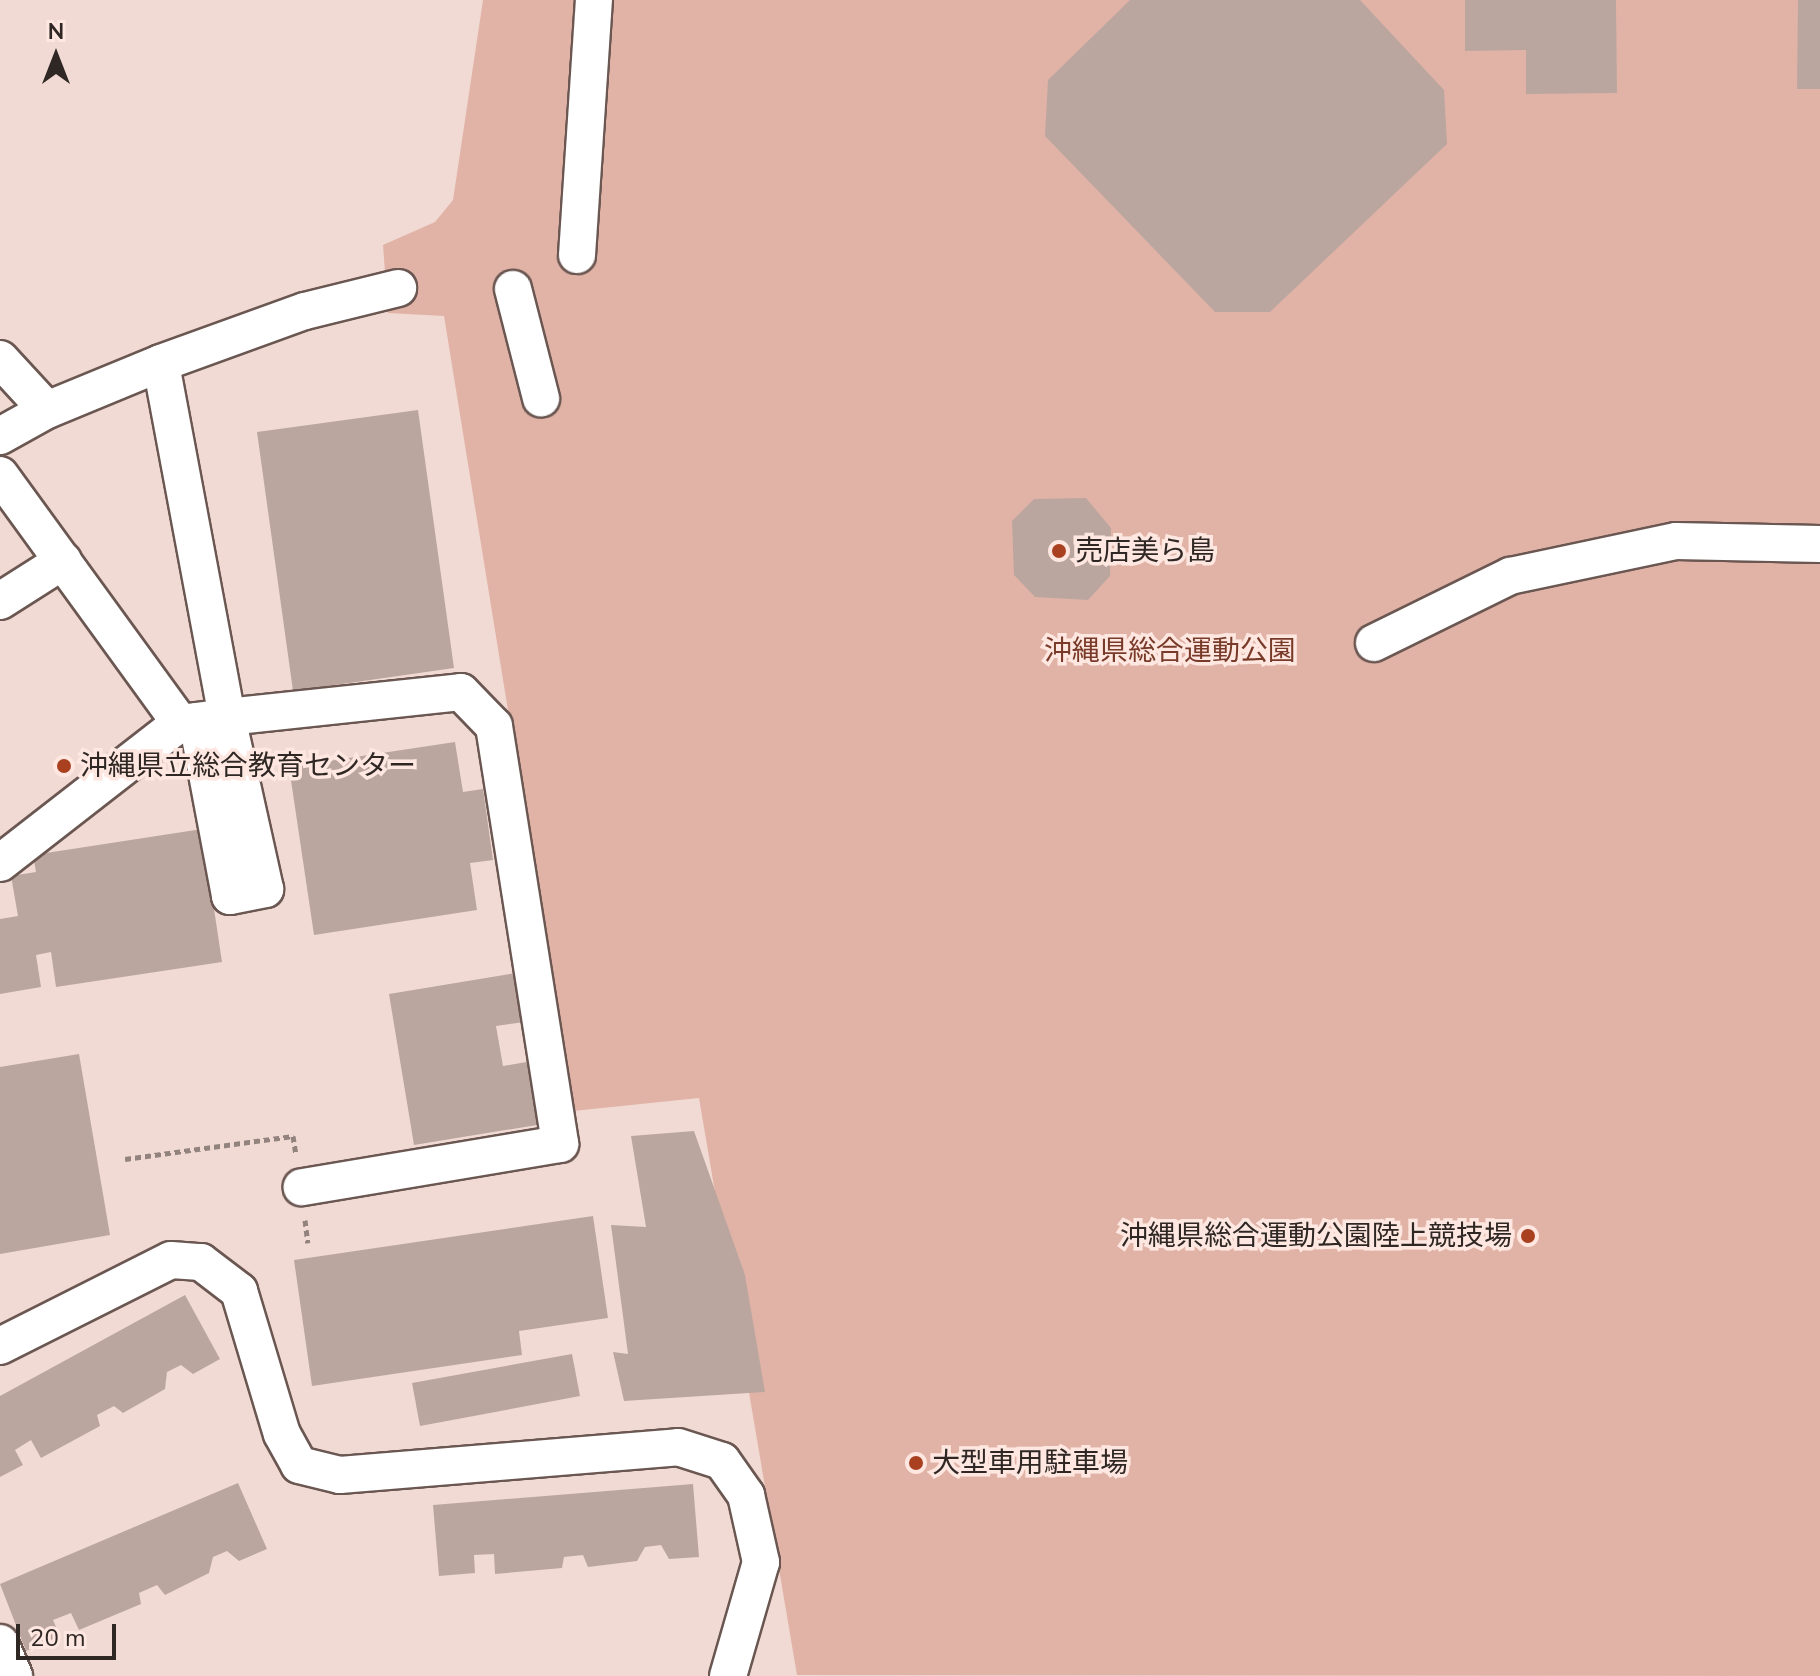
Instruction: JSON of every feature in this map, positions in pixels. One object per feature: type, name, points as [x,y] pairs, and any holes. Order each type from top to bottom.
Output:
[{"type":"street","points":[[577,255],[594,0]]},
{"type":"street","points":[[0,436],[47,410],[161,363],[305,311],[398,288]]},
{"type":"street","points":[[513,289],[541,398]]},
{"type":"street","points":[[0,359],[47,410]]},
{"type":"street","points":[[161,363],[202,720]]},
{"type":"street","points":[[0,475],[63,561],[202,720]]},
{"type":"street","points":[[1374,643],[1510,576],[1676,541],[1820,544]]},
{"type":"street","points":[[0,601],[63,561]]},
{"type":"street","points":[[0,863],[202,720],[461,692],[494,726],[560,1144],[302,1187]]},
{"type":"street","points":[[0,1346],[171,1260],[201,1262],[239,1291],[282,1434],[299,1465],[340,1475],[678,1447],[722,1461],[746,1495],[761,1562],[728,1676]]},
{"type":"street","points":[[0,1643],[14,1676]]},
{"type":"path","points":[[125,1159],[293,1136],[308,1243]]},
{"type":"green space","name":"沖縄県総合運動公園","points":[[483,0],[1820,0],[1820,1676],[797,1675],[699,1098],[573,1111],[444,316],[388,313],[383,245],[435,222],[453,200]]},
{"type":"building","points":[[1130,0],[1360,0],[1444,90],[1447,144],[1270,312],[1215,312],[1045,136],[1048,80]]},
{"type":"building","points":[[1465,0],[1616,0],[1617,93],[1526,94],[1526,50],[1465,51]]},
{"type":"building","points":[[1798,0],[1820,0],[1820,89],[1797,89]]},
{"type":"building","points":[[418,410],[454,668],[293,691],[257,432]]},
{"type":"building","points":[[1086,498],[1111,528],[1110,576],[1088,600],[1035,597],[1014,575],[1012,521],[1034,499]]},
{"type":"building","points":[[455,742],[463,792],[483,789],[493,860],[470,863],[477,910],[314,935],[289,767]]},
{"type":"building","points":[[202,829],[222,962],[56,987],[51,952],[36,955],[41,987],[0,994],[0,919],[18,916],[11,876],[36,872],[33,855]]},
{"type":"building","points":[[516,973],[524,1022],[496,1026],[503,1066],[532,1061],[543,1124],[414,1145],[389,994]]},
{"type":"building","points":[[79,1054],[110,1235],[0,1254],[0,1067]]},
{"type":"building","points":[[694,1131],[745,1275],[765,1392],[624,1401],[613,1352],[628,1354],[611,1225],[646,1227],[631,1136]]},
{"type":"building","points":[[593,1216],[608,1318],[519,1331],[522,1355],[312,1386],[294,1260]]},
{"type":"building","points":[[185,1295],[220,1359],[193,1374],[181,1365],[167,1372],[165,1389],[123,1413],[114,1406],[97,1415],[100,1426],[41,1458],[31,1440],[15,1450],[23,1465],[0,1477],[0,1396]]},
{"type":"building","points":[[572,1354],[580,1396],[420,1426],[412,1383]]},
{"type":"building","points":[[238,1483],[267,1549],[239,1561],[227,1551],[213,1557],[209,1573],[165,1595],[157,1585],[139,1593],[141,1604],[79,1630],[71,1613],[53,1620],[60,1636],[26,1651],[0,1584]]},
{"type":"building","points":[[693,1484],[699,1557],[669,1559],[661,1545],[645,1547],[637,1561],[588,1567],[583,1555],[564,1557],[562,1568],[495,1574],[494,1554],[474,1555],[475,1573],[439,1576],[433,1505]]},
{"type":"place","name":"売店美ら島","points":[[1059,551]]},
{"type":"place","name":"沖縄県立総合教育センター","points":[[64,766]]},
{"type":"place","name":"沖縄県総合運動公園陸上競技場","points":[[1528,1236]]},
{"type":"place","name":"大型車用駐車場","points":[[916,1463]]}]
